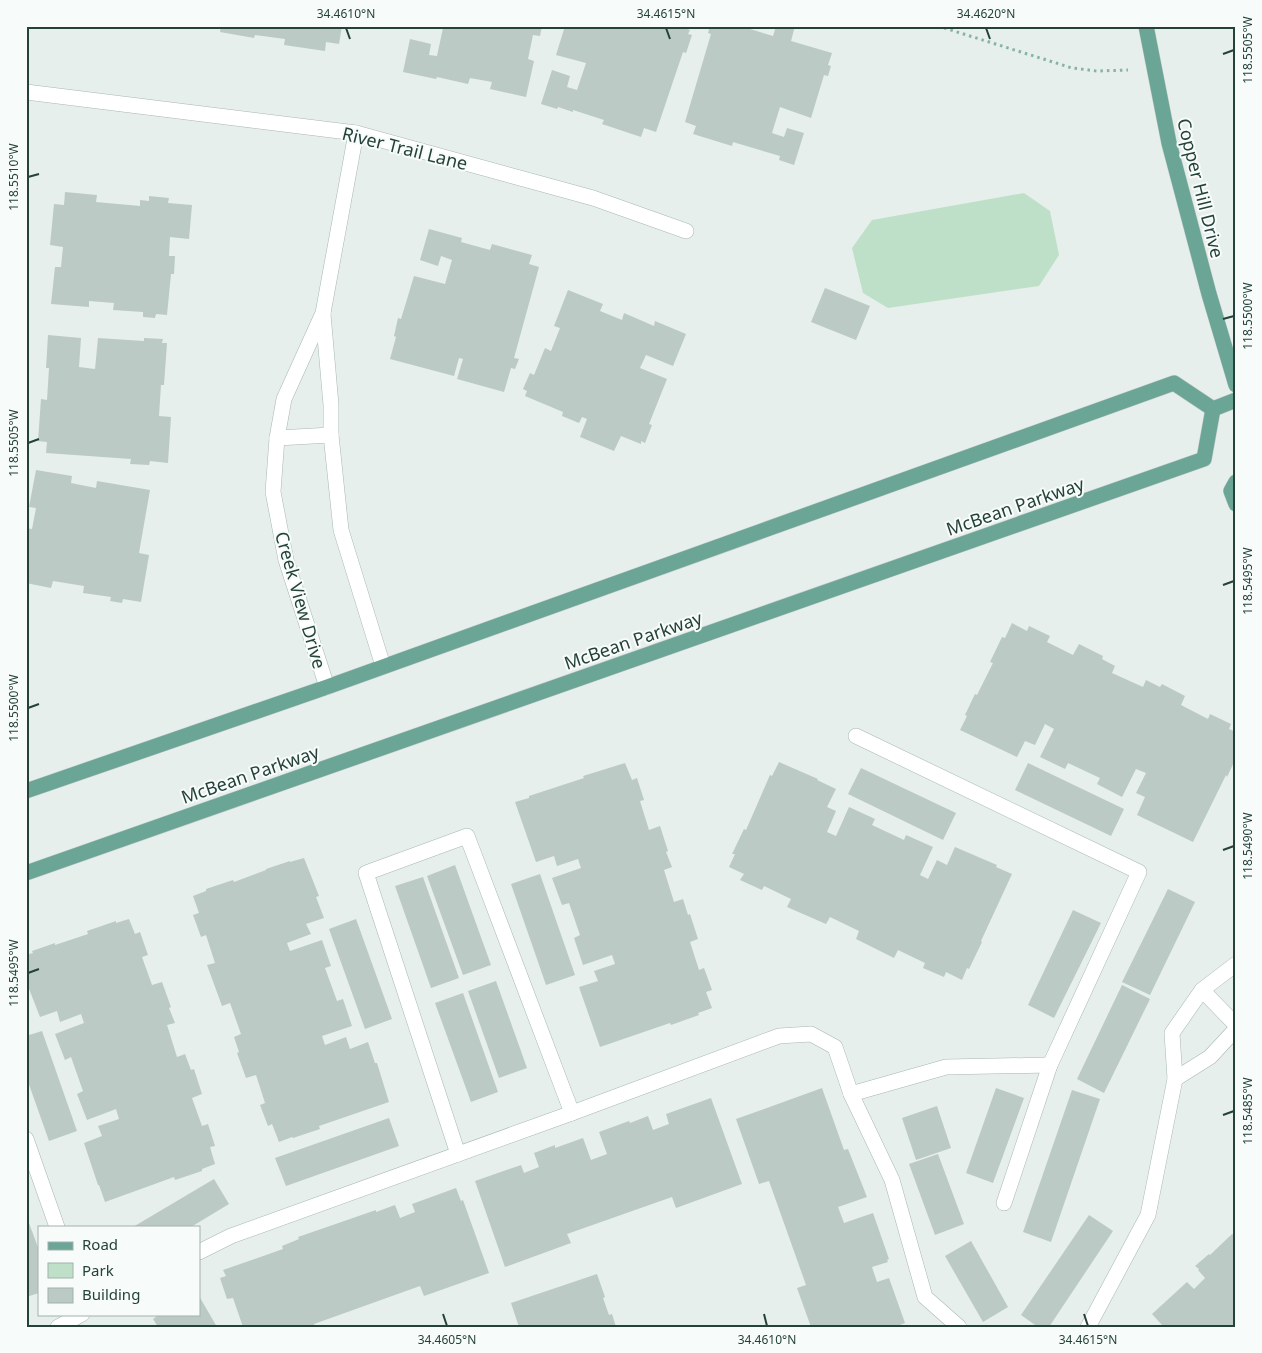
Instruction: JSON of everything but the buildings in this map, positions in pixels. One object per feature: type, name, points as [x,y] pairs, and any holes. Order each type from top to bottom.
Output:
[{"type":"main road","name":"Copper Hill Drive","points":[[1146,26],[1169,143],[1209,294],[1236,386]]},
{"type":"main road","points":[[26,791],[327,687],[1174,382],[1213,410],[1236,400]]},
{"type":"main road","name":"McBean Parkway","points":[[26,872],[1204,459],[1213,410]]},
{"type":"main road","points":[[1236,482],[1231,491],[1236,504]]},
{"type":"street","name":"River Trail Lane","points":[[26,92],[356,133],[593,198],[686,231]]},
{"type":"street","name":"Creek View Drive","points":[[327,687],[286,560],[273,492],[277,438],[284,399],[323,313],[356,133]]},
{"type":"street","name":"Creek View Drive","points":[[323,313],[341,530],[383,666]]},
{"type":"street","points":[[277,438],[332,435]]},
{"type":"street","points":[[856,736],[1139,872],[1050,1065],[1004,1203]]},
{"type":"street","points":[[458,1154],[366,873],[467,836],[572,1113]]},
{"type":"street","points":[[1088,1327],[1148,1215],[1174,1079],[1172,1033],[1202,990],[1236,964]]},
{"type":"street","points":[[1202,990],[1236,1025]]},
{"type":"street","points":[[1174,1079],[1210,1057],[1236,1029]]},
{"type":"street","points":[[200,1251],[230,1236],[779,1036],[812,1034],[834,1047],[851,1094],[892,1180],[925,1297],[959,1327]]},
{"type":"street","points":[[851,1094],[946,1067],[1050,1065]]},
{"type":"street","points":[[26,1140],[57,1226]]},
{"type":"street","points":[[58,1327],[78,1316]]},
{"type":"path","points":[[938,26],[1072,68],[1097,71],[1154,70]]},
{"type":"green space","points":[[1024,193],[1050,211],[1059,255],[1039,286],[888,308],[863,293],[852,248],[872,220]]}]
